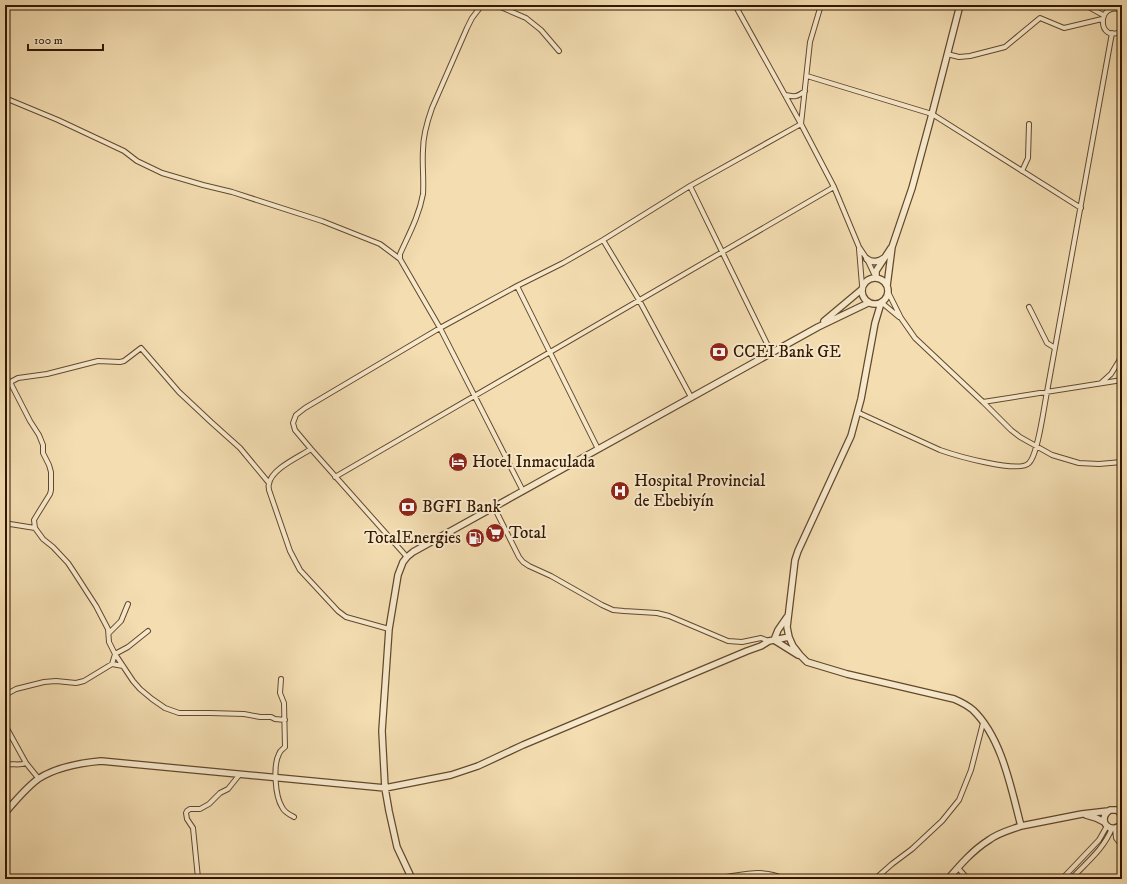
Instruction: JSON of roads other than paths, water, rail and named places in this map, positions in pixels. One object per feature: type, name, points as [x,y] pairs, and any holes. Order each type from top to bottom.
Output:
[{"type":"street","points":[[400,259],[400,254],[420,209],[423,192],[424,135],[427,121],[467,28],[472,18],[482,5]]},
{"type":"street","points":[[496,5],[530,20],[560,50]]},
{"type":"street","points":[[735,5],[786,95],[834,187],[859,247],[876,277]]},
{"type":"street","points":[[801,124],[810,42],[821,5]]},
{"type":"street","points":[[876,277],[876,271],[892,246],[912,188],[960,5]]},
{"type":"street","points":[[1084,5],[1102,17]]},
{"type":"street","points":[[947,54],[959,57],[970,56],[1005,47],[1040,18],[1064,28],[1102,17],[1109,9],[1119,7]]},
{"type":"street","points":[[1102,17],[1102,22],[1105,29],[1112,33],[1122,31]]},
{"type":"street","points":[[857,412],[940,450],[953,454],[988,463],[1016,466],[1026,465],[1030,462],[1036,447],[1047,392],[1112,33]]},
{"type":"street","points":[[807,76],[932,114],[1080,208]]},
{"type":"street","points":[[786,95],[793,97],[805,91]]},
{"type":"street","points":[[5,98],[58,120],[124,151],[137,161],[162,173],[232,192],[322,221],[380,244],[400,259],[440,328],[522,491]]},
{"type":"street","points":[[407,556],[295,430],[293,423],[296,415],[305,408],[440,328],[563,263],[690,186],[801,124]]},
{"type":"street","points":[[1022,171],[1028,158],[1029,124]]},
{"type":"street","points":[[690,186],[771,352]]},
{"type":"street","points":[[335,476],[474,394],[834,187]]},
{"type":"street","points":[[603,240],[639,300],[691,397]]},
{"type":"street","points":[[412,879],[396,847],[385,788],[382,731],[389,629],[398,575],[407,556],[771,352],[818,327],[871,303],[881,302],[886,298],[888,289],[892,246]]},
{"type":"street","points":[[859,247],[863,297],[871,303],[875,323]]},
{"type":"street","points":[[866,259],[875,262],[886,256]]},
{"type":"street","points":[[818,327],[862,288],[868,279],[876,277],[883,280],[901,318],[915,338],[1020,438],[1052,455],[1079,463],[1099,464],[1122,462]]},
{"type":"street","points":[[517,286],[598,449]]},
{"type":"street","points":[[881,302],[901,318]]},
{"type":"street","points":[[881,302],[875,323],[861,399],[851,436],[798,551],[793,570],[788,615],[787,627],[789,638],[800,655],[807,662],[847,674],[954,699],[967,705],[983,723],[998,750],[1011,788],[1021,826]]},
{"type":"street","points":[[1029,307],[1048,344],[1055,348]]},
{"type":"street","points":[[5,385],[18,378],[47,374],[98,361],[124,361],[141,348],[179,392],[240,448],[269,483]]},
{"type":"street","points":[[1101,383],[1111,374],[1122,356]]},
{"type":"street","points":[[5,379],[10,382],[39,435],[51,472],[52,490],[34,520],[35,528],[43,539],[53,547],[68,564],[96,606],[108,630],[110,642],[115,654],[133,681],[152,700],[173,712],[185,714],[244,714],[284,720]]},
{"type":"street","points":[[983,402],[1122,380]]},
{"type":"street","points":[[311,449],[278,470],[272,475],[269,483],[270,495],[290,551],[300,570],[338,611],[346,617],[389,629]]},
{"type":"street","points":[[494,507],[519,557],[523,562],[551,576],[602,606],[624,612],[657,613],[669,616],[728,641],[742,642],[761,638],[772,641],[800,655]]},
{"type":"street","points":[[5,525],[10,524],[35,528]]},
{"type":"street","points":[[108,633],[121,621],[128,604]]},
{"type":"street","points":[[772,641],[788,615]]},
{"type":"street","points":[[112,664],[115,654],[128,647],[148,631]]},
{"type":"street","points":[[5,813],[31,785],[39,779],[66,767],[101,761],[385,788],[451,775],[478,766],[557,731],[772,641],[789,638]]},
{"type":"street","points":[[5,698],[7,694],[16,689],[44,682],[56,681],[76,683],[84,681],[112,664],[123,666]]},
{"type":"street","points":[[281,679],[280,693],[284,704],[285,747],[278,755],[275,778],[279,800],[282,807],[288,814],[294,817]]},
{"type":"street","points":[[875,879],[892,864],[912,850],[942,821],[959,800],[971,770],[983,723]]},
{"type":"street","points":[[5,725],[26,763],[39,779]]},
{"type":"street","points":[[5,765],[22,765],[26,763]]},
{"type":"street","points":[[198,878],[193,828],[187,819],[186,813],[190,809],[200,809],[206,806],[220,793],[228,789],[240,774]]},
{"type":"street","points":[[948,879],[972,853],[989,840],[1004,832],[1021,826],[1122,808]]},
{"type":"street","points":[[1115,810],[1119,811],[1122,815]]},
{"type":"street","points":[[1108,811],[1104,817],[1122,846]]},
{"type":"street","points":[[1082,814],[1096,818],[1110,826],[1119,826],[1122,823]]},
{"type":"street","points":[[1062,879],[1099,840],[1110,826]]},
{"type":"street","points":[[1071,879],[1103,845],[1108,838],[1110,826]]},
{"type":"street","points":[[958,868],[968,879]]},
{"type":"street","points":[[716,879],[763,873],[775,875],[784,879]]},
{"type":"place","name":"CCEI Bank GE","points":[[719,352]]},
{"type":"place","name":"Hotel Inmaculada","points":[[458,462]]},
{"type":"place","name":"Hospital Provincial de Ebebiyín","points":[[620,491]]},
{"type":"place","name":"BGFI Bank","points":[[408,507]]},
{"type":"place","name":"Total","points":[[495,533]]},
{"type":"place","name":"TotalEnergies","points":[[475,538]]}]
